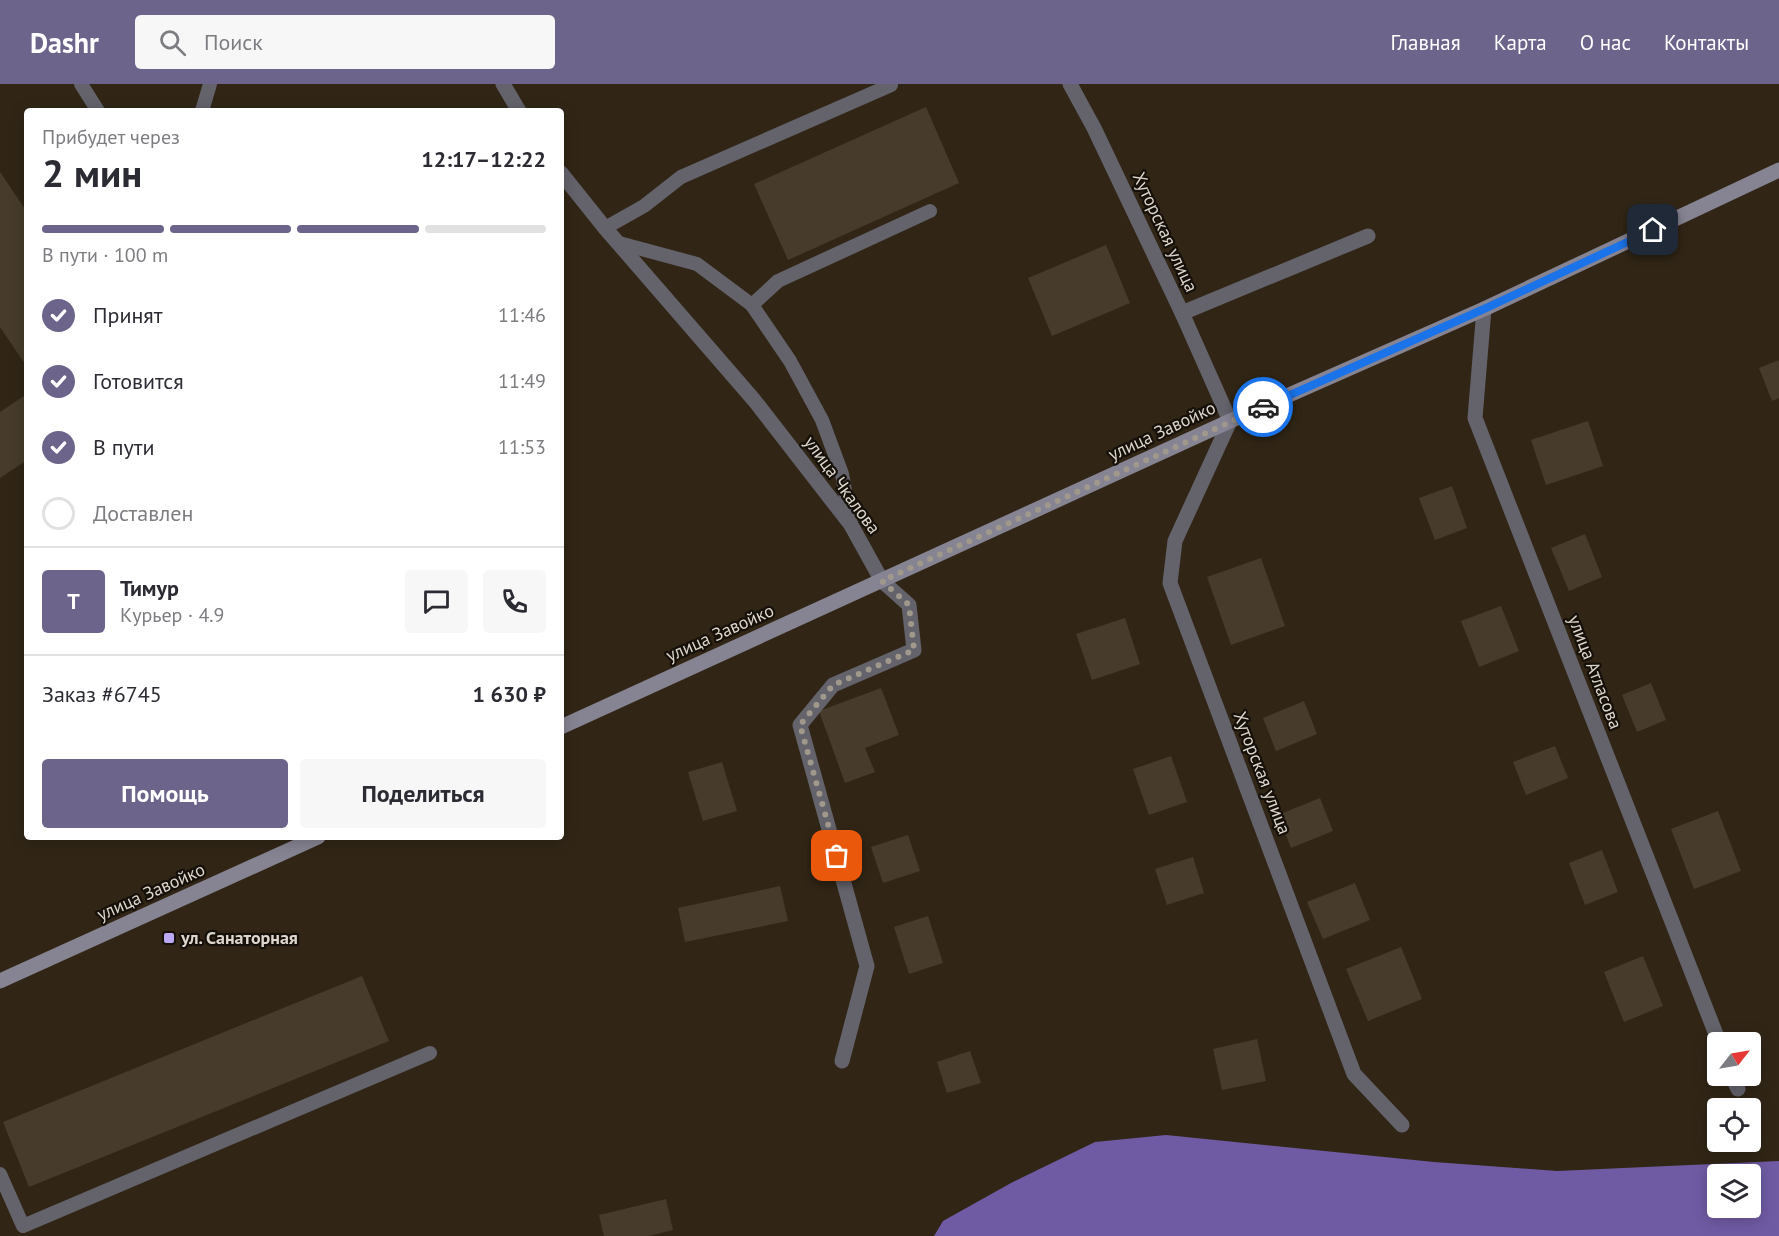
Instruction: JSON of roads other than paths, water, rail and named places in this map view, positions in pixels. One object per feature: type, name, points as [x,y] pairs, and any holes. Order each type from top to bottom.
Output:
[{"type":"main road","name":"улица Завойко","points":[[564,726],[1230,422],[1484,309],[1779,170]]},
{"type":"main road","name":"улица Завойко","points":[[0,981],[311,840]]},
{"type":"street","points":[[503,84],[517,108]]},
{"type":"street","name":"Хуторская улица","points":[[1070,84],[1094,128],[1182,313],[1368,236]]},
{"type":"street","name":"улица Чкалова","points":[[564,177],[605,228],[754,400],[851,525],[882,581],[909,605],[914,650],[833,685],[800,725],[867,966],[842,1061]]},
{"type":"street","name":"улица Атласова","points":[[1484,309],[1475,418],[1715,1032]]},
{"type":"street","points":[[1182,313],[1230,422]]},
{"type":"street","name":"Хуторская улица","points":[[1230,422],[1175,541],[1170,583],[1354,1074],[1402,1125]]},
{"type":"lane","points":[[81,84],[96,108]]},
{"type":"lane","points":[[203,108],[210,84]]},
{"type":"lane","points":[[605,228],[644,206],[681,177],[891,85]]},
{"type":"lane","points":[[752,305],[778,281],[930,211]]},
{"type":"lane","points":[[619,243],[698,264],[752,305],[790,361],[822,420],[842,474],[851,525]]},
{"type":"lane","points":[[0,1174],[23,1226],[430,1053]]},
{"type":"place","name":"ул. Санаторная","points":[[169,938]]}]
